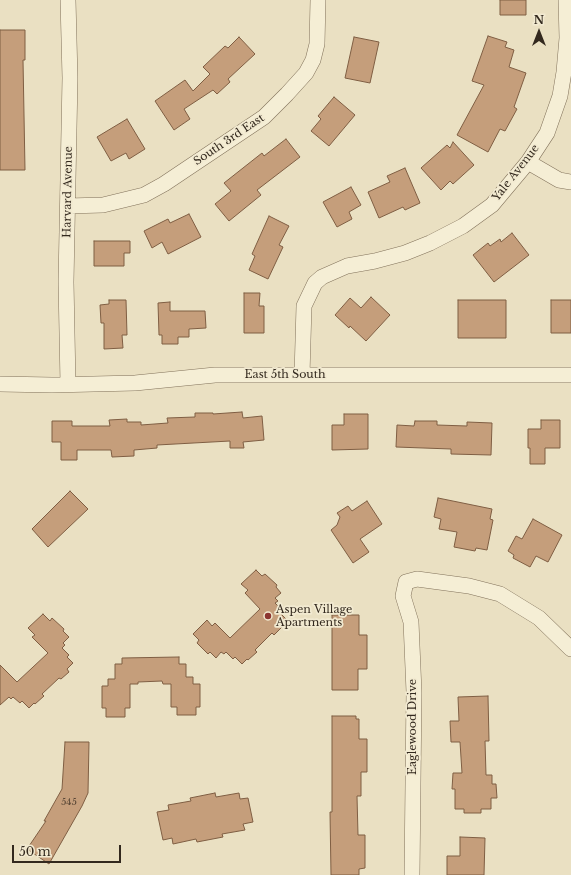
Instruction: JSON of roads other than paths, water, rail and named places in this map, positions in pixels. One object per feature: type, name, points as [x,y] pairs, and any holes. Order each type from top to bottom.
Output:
[{"type":"street","name":"Harvard Avenue","points":[[68,0],[70,78],[66,282],[68,384]]},
{"type":"street","name":"South 3rd East","points":[[68,206],[103,204],[144,195],[164,184],[264,117],[306,73],[313,60],[317,44],[318,0]]},
{"type":"street","name":"Yale Avenue","points":[[302,375],[304,306],[315,283],[322,277],[348,266],[405,253],[430,243],[463,226],[492,205],[528,162],[546,133],[560,96],[567,38],[566,0]]},
{"type":"street","points":[[528,162],[559,180],[571,182]]},
{"type":"street","name":"East 5th South","points":[[0,384],[135,383],[215,375],[571,375]]},
{"type":"street","name":"Eaglewood Drive","points":[[412,875],[414,692],[411,622],[403,596],[406,582],[417,579],[469,586],[500,594],[539,618],[571,649]]},
{"type":"place","name":"Aspen Village Apartments","points":[[268,616]]}]
